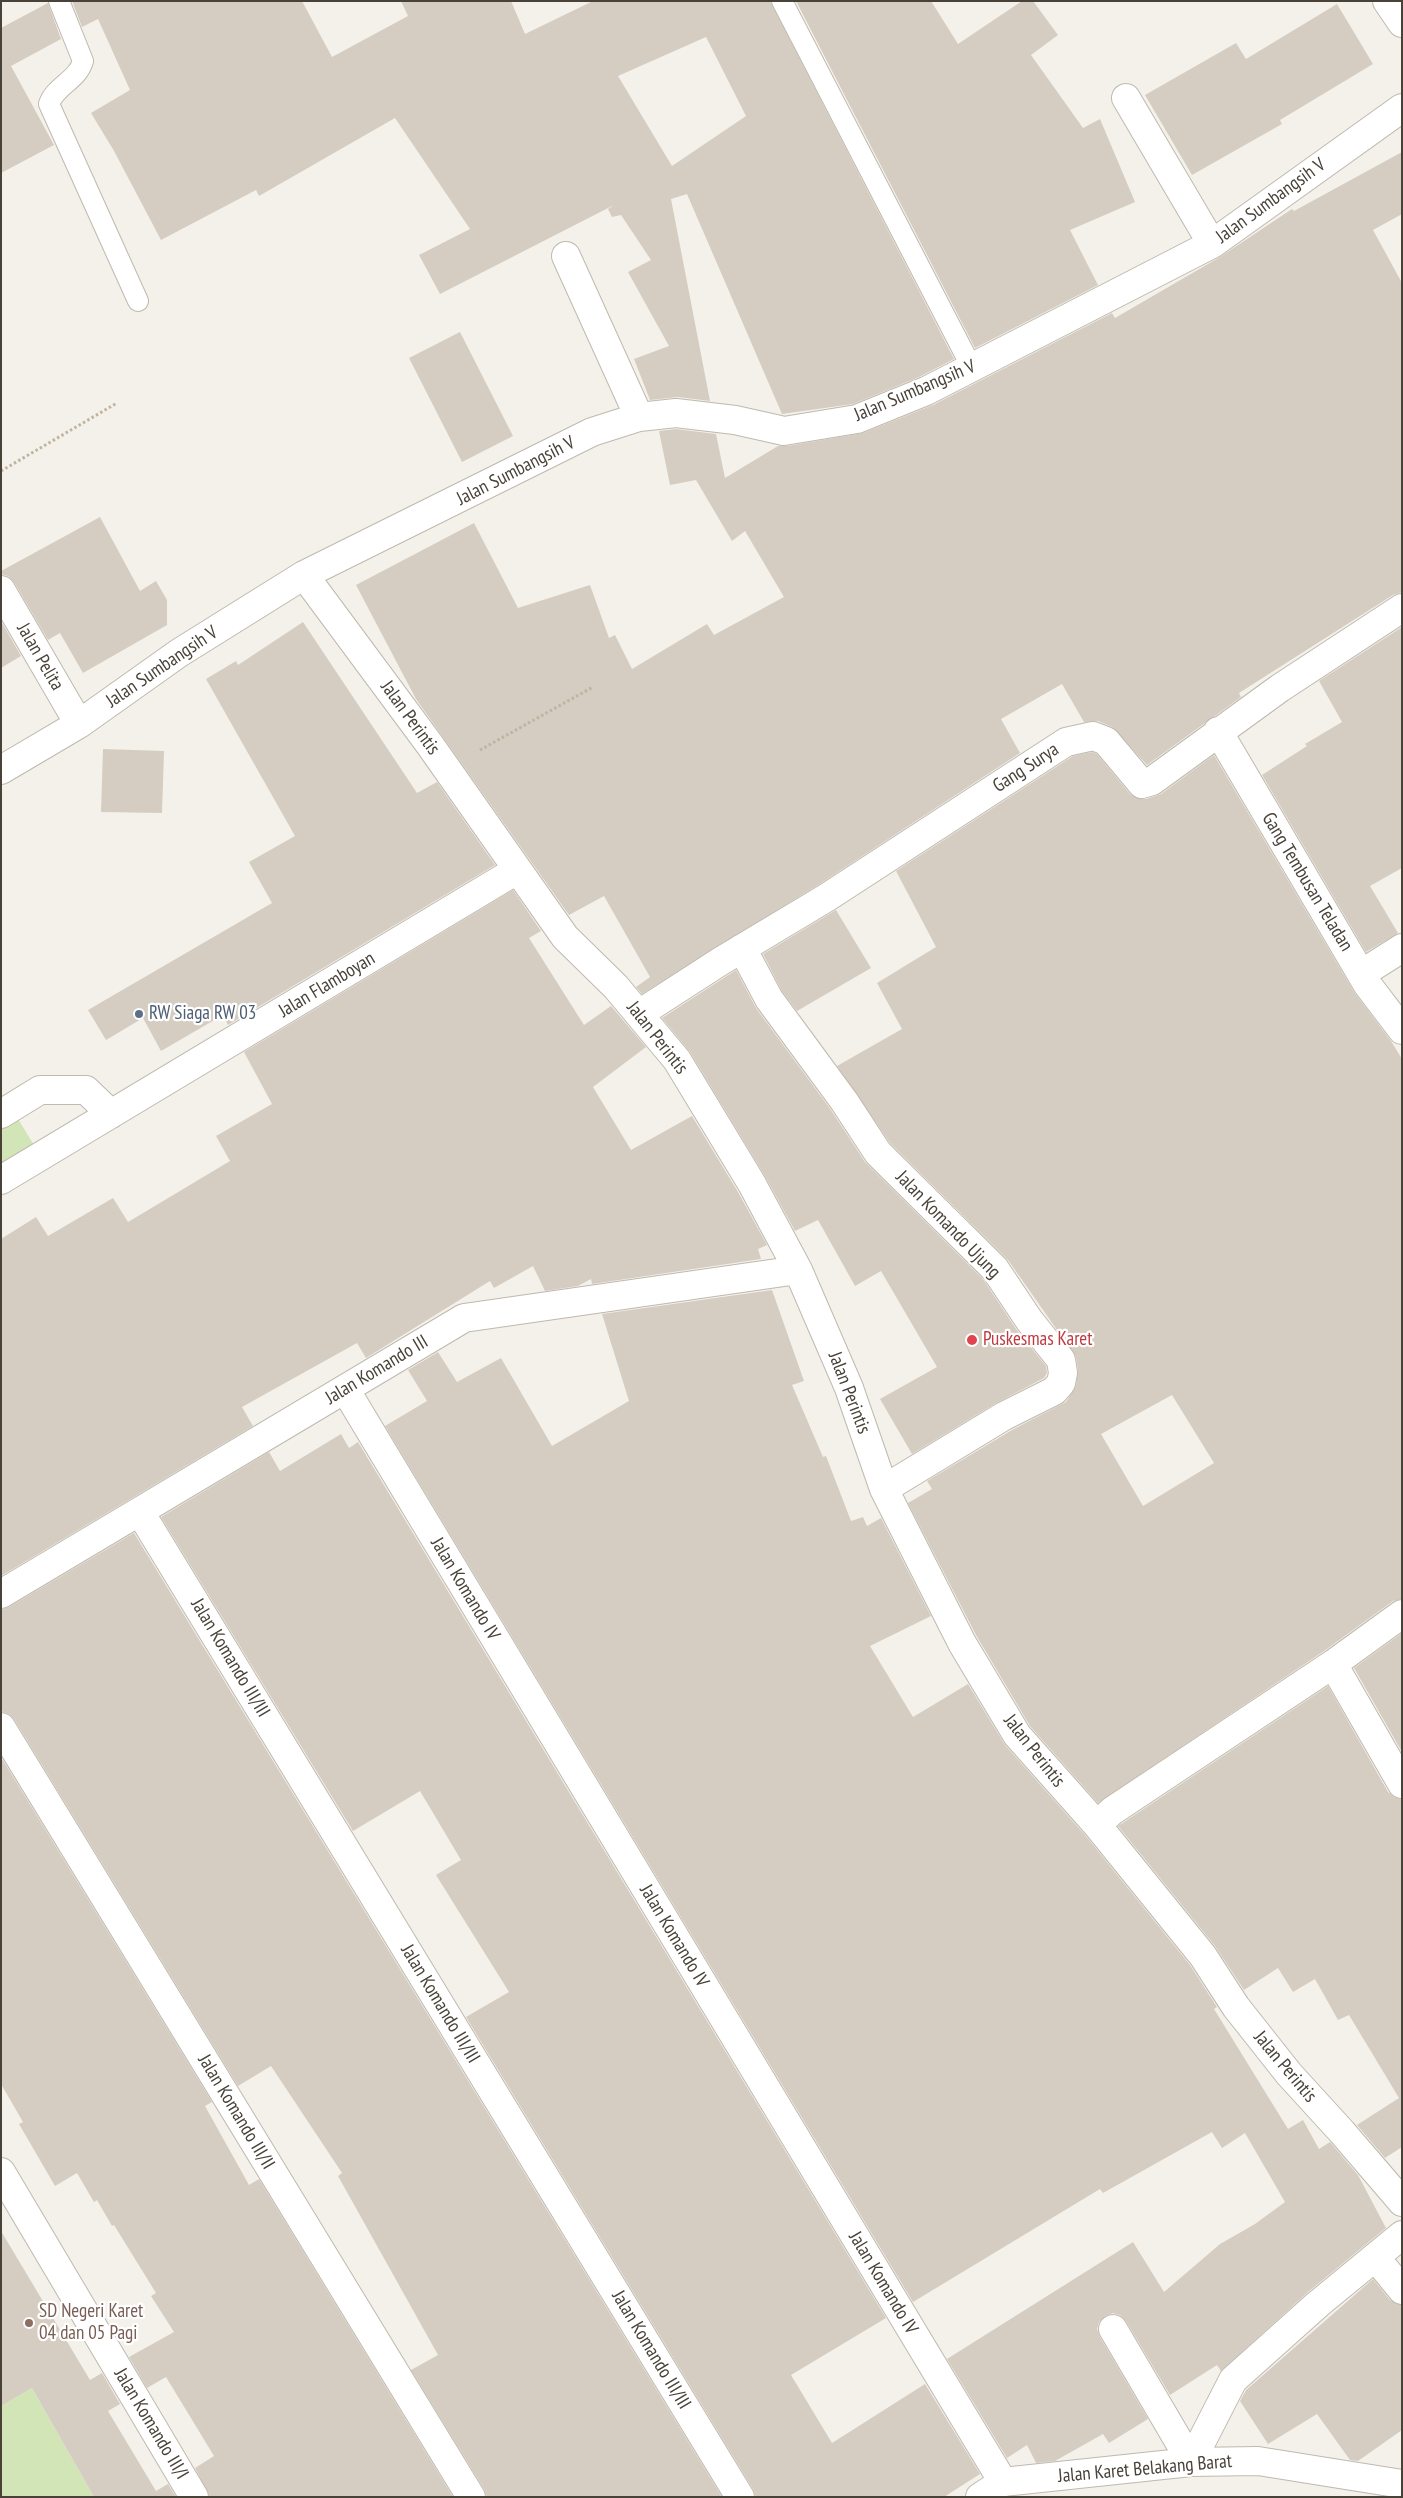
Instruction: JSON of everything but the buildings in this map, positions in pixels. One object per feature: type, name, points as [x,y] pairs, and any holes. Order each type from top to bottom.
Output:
[{"type":"street","points":[[1387,1],[1402,23]]},
{"type":"street","points":[[1126,98],[1212,244]]},
{"type":"street","name":"Jalan Sumbangsih V","points":[[1,770],[79,724],[179,652],[304,575],[592,432],[638,417],[676,413],[735,420],[784,432],[857,419],[926,391],[1212,244],[1402,108]]},
{"type":"street","points":[[566,256],[638,417]]},
{"type":"street","name":"Jalan Perintis","points":[[304,575],[446,768],[565,937],[616,987],[677,1060],[752,1184],[798,1270],[849,1388],[884,1489],[962,1643],[1017,1735],[1097,1825],[1203,1956],[1236,2007],[1267,2048],[1402,2202]]},
{"type":"street","name":"Jalan Pelita","points":[[1,590],[79,724]]},
{"type":"street","name":"Gang Surya","points":[[639,1014],[742,948],[826,898],[1066,742],[1093,736],[1106,741],[1142,784],[1152,781],[1218,731],[1402,608]]},
{"type":"street","name":"Gang Tembusan Teladan","points":[[1218,731],[1361,974],[1402,1030]]},
{"type":"street","name":"Jalan Flamboyan","points":[[1,1180],[517,870]]},
{"type":"street","name":"Jalan Komando Ujung","points":[[742,948],[769,999],[844,1101],[878,1153],[995,1269],[1028,1320],[1060,1360],[1063,1373],[1061,1382],[1054,1391],[1004,1416],[884,1489]]},
{"type":"street","points":[[1361,974],[1402,948]]},
{"type":"street","points":[[1,1114],[40,1090],[86,1090],[111,1114]]},
{"type":"street","name":"Jalan Komando III","points":[[1,1594],[464,1318],[798,1270]]},
{"type":"street","name":"Jalan Komando IV","points":[[345,1389],[1003,2482]]},
{"type":"street","name":"Jalan Komando III/III","points":[[140,1512],[740,2497]]},
{"type":"street","points":[[1097,1825],[1112,1811],[1333,1664],[1402,1614]]},
{"type":"street","points":[[1333,1664],[1402,1784]]},
{"type":"street","name":"Jalan Komando III/II","points":[[1,1727],[471,2497]]},
{"type":"street","name":"Jalan Komando III/I","points":[[1,2172],[194,2497]]},
{"type":"street","points":[[1191,2462],[1233,2380],[1402,2235]]},
{"type":"street","points":[[1375,2257],[1402,2290]]},
{"type":"street","points":[[1113,2329],[1191,2462]]},
{"type":"street","name":"Jalan Karet Belakang Barat","points":[[980,2497],[1003,2482],[1191,2462],[1258,2461],[1402,2484]]},
{"type":"lane","points":[[59,1],[83,61],[81,68],[51,97],[49,104],[138,301]]},
{"type":"lane","points":[[782,1],[972,368]]},
{"type":"path","points":[[1,471],[117,403]]},
{"type":"path","points":[[446,768],[593,687]]},
{"type":"green space","points":[[1,1113],[18,1119],[34,1145],[1,1180]]},
{"type":"green space","points":[[32,2388],[94,2497],[1,2497],[1,2406]]},
{"type":"place","name":"RW Siaga RW 03","points":[[139,1014]]},
{"type":"place","name":"Puskesmas Karet","points":[[972,1340]]},
{"type":"place","name":"SD Negeri Karet 04 dan 05 Pagi","points":[[29,2323]]}]
